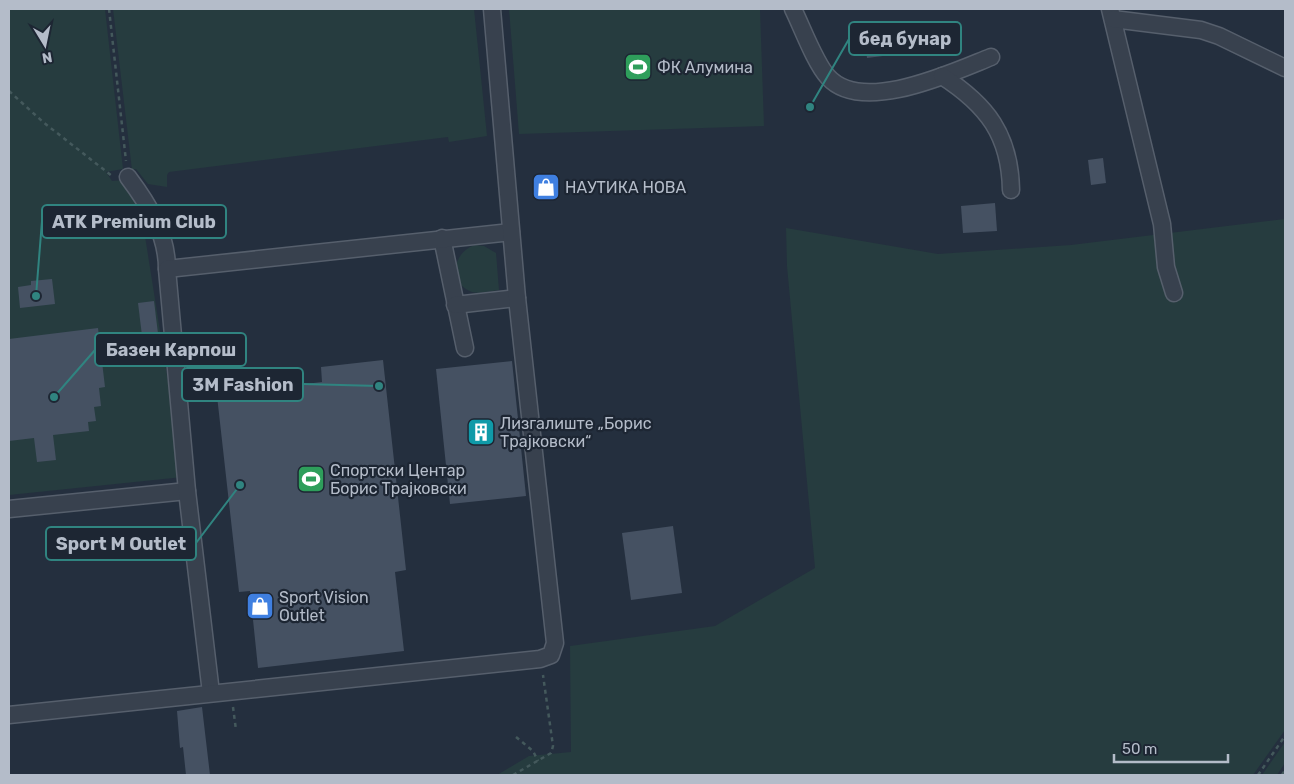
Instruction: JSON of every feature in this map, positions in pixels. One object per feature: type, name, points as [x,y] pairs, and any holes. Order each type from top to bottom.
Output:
[{"type":"street","points":[[9,716],[231,690],[540,659],[551,655],[555,643],[517,298],[492,9]]},
{"type":"street","points":[[793,9],[825,72],[834,82],[854,91],[878,92],[942,76],[991,57]]},
{"type":"street","points":[[1174,293],[1166,267],[1162,224],[1111,14],[1201,30],[1219,36],[1285,68]]},
{"type":"street","points":[[942,76],[980,107],[999,131],[1008,153],[1011,190]]},
{"type":"street","points":[[128,177],[144,198],[164,237],[167,251],[187,491],[211,693]]},
{"type":"street","points":[[167,269],[511,232]]},
{"type":"street","points":[[442,238],[465,348]]},
{"type":"street","points":[[455,306],[517,298]]},
{"type":"street","points":[[9,509],[187,491]]},
{"type":"path","points":[[9,91],[43,122],[115,178],[128,177],[109,9]]},
{"type":"path","points":[[513,775],[551,753],[553,746],[540,659]]},
{"type":"path","points":[[231,690],[236,730]]},
{"type":"path","points":[[1258,775],[1285,736]]},
{"type":"path","points":[[516,737],[533,751],[538,761]]},
{"type":"path","points":[[1282,775],[1285,770]]},
{"type":"green space","points":[[9,9],[105,9],[123,169],[106,172],[112,181],[136,179],[183,477],[9,495]]},
{"type":"green space","points":[[113,9],[474,9],[487,136],[449,142],[448,137],[169,172],[167,175],[167,187],[148,184],[136,169],[132,170]]},
{"type":"green space","name":"ФК Алумина","points":[[509,9],[760,9],[764,126],[519,134]]},
{"type":"green space","points":[[1285,219],[1285,730],[1253,775],[497,775],[529,756],[571,752],[570,646],[715,626],[815,568],[787,266],[786,228],[938,254],[1071,245]]},
{"type":"green space","points":[[475,245],[484,246],[496,253],[499,290],[482,293],[472,292],[464,288],[459,282],[456,268],[461,254]]},
{"type":"green space","points":[[1285,742],[1285,763],[1277,775],[1262,775]]},
{"type":"building","points":[[958,21],[961,46],[867,58],[864,32]]},
{"type":"building","points":[[1103,158],[1106,183],[1091,185],[1088,160]]},
{"type":"building","points":[[995,203],[997,231],[963,233],[961,206]]},
{"type":"building","points":[[52,279],[55,304],[20,308],[18,287],[31,285],[31,281]]},
{"type":"building","points":[[154,301],[160,350],[144,352],[138,303]]},
{"type":"building","points":[[98,328],[105,387],[99,388],[101,406],[94,407],[96,421],[88,422],[89,431],[53,435],[56,460],[37,462],[34,438],[9,441],[9,339]]},
{"type":"building","name":"Спортски Центар Борис Трајковски","points":[[383,360],[406,570],[395,572],[404,651],[258,668],[250,591],[239,592],[215,378],[278,371],[280,387],[322,382],[321,367]]},
{"type":"building","name":"Лизгалиште „Борис Трајковски“","points":[[512,361],[526,496],[450,504],[436,369]]},
{"type":"building","points":[[673,526],[682,593],[631,600],[622,533]]},
{"type":"building","points":[[202,707],[210,775],[186,775],[183,747],[180,748],[177,711]]},
{"type":"place","name":"ФК Алумина","points":[[638,67]]},
{"type":"place","name":"бед бунар","points":[[810,107]]},
{"type":"place","name":"НАУТИКА НОВА","points":[[546,187]]},
{"type":"place","name":"ATK Premium Club","points":[[36,296]]},
{"type":"place","name":"3M Fashion","points":[[379,386]]},
{"type":"place","name":"Базен Карпош","points":[[54,397]]},
{"type":"place","name":"Лизгалиште „Борис Трајковски“","points":[[481,432]]},
{"type":"place","name":"Спортски Центар Борис Трајковски","points":[[311,479]]},
{"type":"place","name":"Sport M Outlet","points":[[240,485]]},
{"type":"place","name":"Sport Vision Outlet","points":[[260,606]]}]
